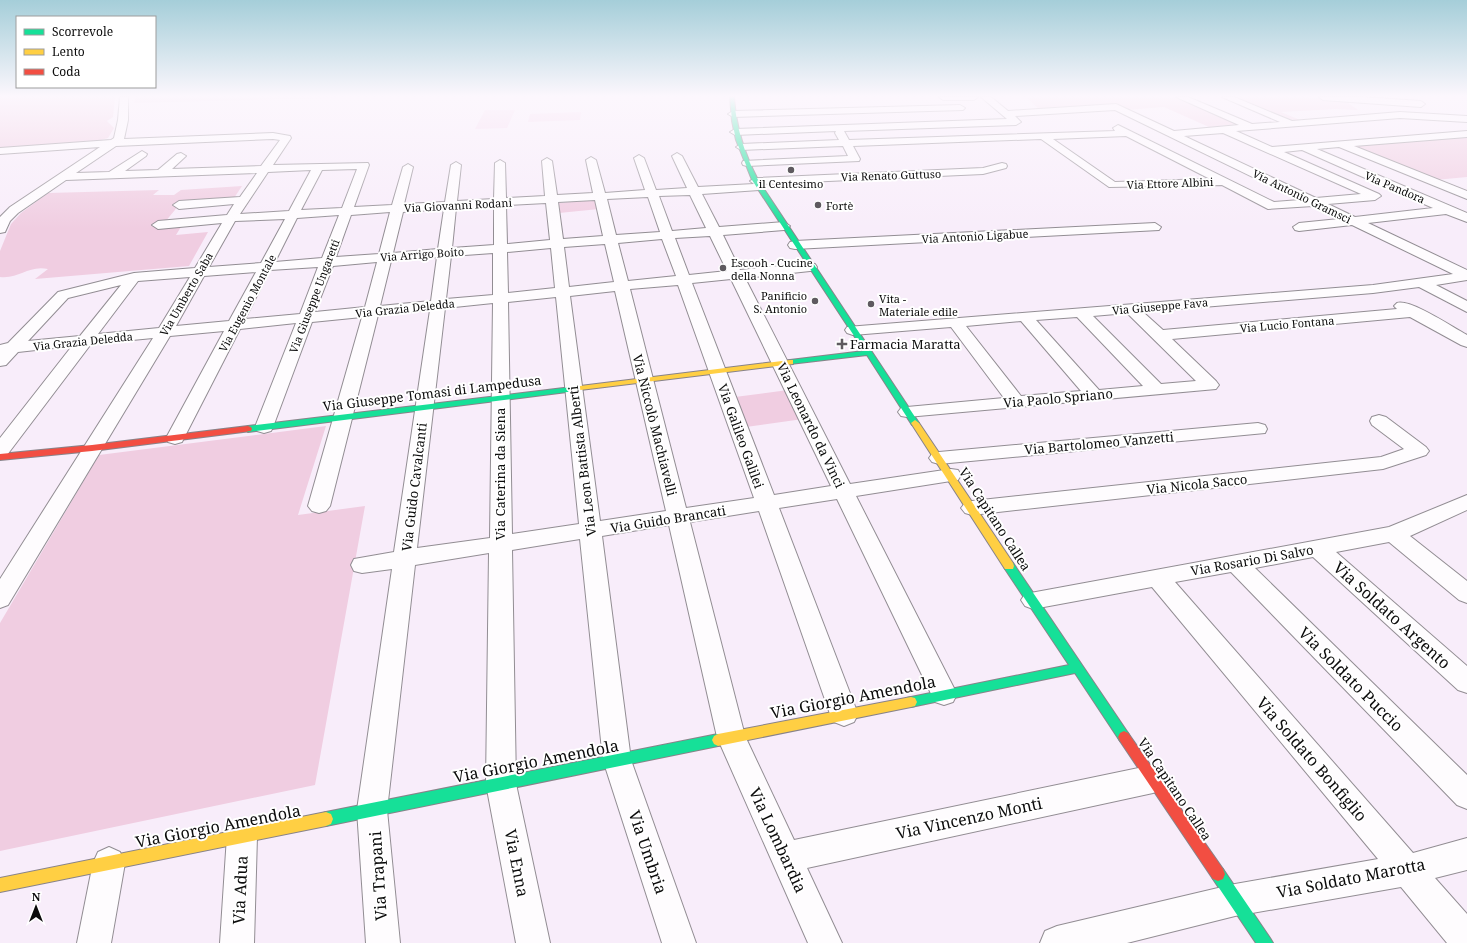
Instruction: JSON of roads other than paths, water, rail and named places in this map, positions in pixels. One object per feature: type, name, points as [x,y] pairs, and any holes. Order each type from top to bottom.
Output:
[{"type":"main road","name":"Via Capitano Callea","points":[[738,141],[747,164],[758,184],[810,267],[945,466],[1077,668],[1234,900],[1265,943]]},
{"type":"main road","name":"Via Giuseppe Tomasi di Lampedusa","points":[[0,457],[92,448],[867,353]]},
{"type":"main road","name":"Via Giorgio Amendola","points":[[0,885],[1077,668]]},
{"type":"street","points":[[1,223],[14,210],[115,141]]},
{"type":"street","name":"Via Umberto Saba","points":[[113,143],[159,141]]},
{"type":"street","name":"Via Umberto Saba","points":[[0,599],[164,333],[231,218],[284,141]]},
{"type":"street","points":[[741,148],[911,141]]},
{"type":"street","name":"Via Ettore Albini","points":[[1046,141],[1113,185],[1293,180]]},
{"type":"street","points":[[1147,142],[1159,141]]},
{"type":"street","name":"Via Antonio Gramsci","points":[[1187,141],[1467,276]]},
{"type":"street","points":[[1333,141],[1467,195]]},
{"type":"street","points":[[1269,155],[1302,147],[1378,141]]},
{"type":"street","points":[[1147,142],[1272,206],[1375,196],[1289,158],[1269,155],[1254,142],[1199,147]]},
{"type":"street","points":[[0,151],[113,143]]},
{"type":"street","points":[[747,164],[855,159],[846,143]]},
{"type":"street","name":"Via Pandora","points":[[1302,147],[1467,218]]},
{"type":"street","points":[[6,162],[26,149]]},
{"type":"street","points":[[112,175],[142,154]]},
{"type":"street","points":[[160,174],[181,156]]},
{"type":"street","name":"Via Leonardo da Vinci","points":[[677,156],[944,694]]},
{"type":"street","name":"Via Galileo Galilei","points":[[639,158],[844,714]]},
{"type":"street","name":"Via Niccolò Machiavelli","points":[[591,160],[731,737]]},
{"type":"street","points":[[211,172],[221,161]]},
{"type":"street","points":[[1232,163],[1254,161]]},
{"type":"street","name":"Via Leon Battista Alberti","points":[[547,162],[617,760]]},
{"type":"street","name":"Via Caterina da Siena","points":[[500,163],[501,784]]},
{"type":"street","name":"Via Giuseppe Ungaretti","points":[[264,427],[364,165],[318,167]]},
{"type":"street","name":"Via Guido Cavalcanti","points":[[372,810],[456,165]]},
{"type":"street","name":"Via Renato Guttuso","points":[[758,184],[983,171],[1002,166]]},
{"type":"street","points":[[62,177],[318,167]]},
{"type":"street","name":"Via Eugenio Montale","points":[[175,438],[318,167]]},
{"type":"street","points":[[318,506],[344,417],[408,167]]},
{"type":"street","points":[[1308,178],[1330,176]]},
{"type":"street","name":"Via Giovanni Rodani","points":[[158,225],[294,214],[652,194],[758,184]]},
{"type":"street","points":[[179,205],[243,200]]},
{"type":"street","points":[[1299,227],[1467,207]]},
{"type":"street","name":"Via Arrigo Boito","points":[[6,348],[63,295],[134,276],[784,226]]},
{"type":"street","name":"Via Antonio Ligabue","points":[[795,244],[1155,227]]},
{"type":"street","name":"Via Grazia Deledda","points":[[6,348],[810,267]]},
{"type":"street","points":[[0,451],[134,276]]},
{"type":"street","name":"Via Giuseppe Fava","points":[[852,330],[1373,289],[1467,276]]},
{"type":"street","points":[[1420,282],[1467,307]]},
{"type":"street","points":[[1373,289],[1467,342]]},
{"type":"street","points":[[1131,308],[1159,335]]},
{"type":"street","points":[[1081,312],[1156,390]]},
{"type":"street","name":"Via Lucio Fontana","points":[[1159,335],[1414,312]]},
{"type":"street","points":[[1025,317],[1094,395]]},
{"type":"street","points":[[955,322],[1016,402]]},
{"type":"street","name":"Via Paolo Spriano","points":[[907,412],[1210,385],[1159,335]]},
{"type":"street","points":[[0,361],[6,348]]},
{"type":"street","name":"Via Nicola Sacco","points":[[972,508],[1383,463],[1419,451],[1379,421]]},
{"type":"street","name":"Via Bartolomeo Vanzetti","points":[[945,466],[1258,429]]},
{"type":"street","name":"Via Guido Brancati","points":[[362,565],[844,492],[945,466]]},
{"type":"street","name":"Via Rosario Di Salvo","points":[[1032,600],[1393,534],[1467,502]]},
{"type":"street","points":[[1393,534],[1467,594]]},
{"type":"street","name":"Via Soldato Argento","points":[[1317,548],[1467,682]]},
{"type":"street","name":"Via Soldato Puccio","points":[[1236,563],[1467,795]]},
{"type":"street","name":"Via Soldato Bonfiglio","points":[[1156,577],[1467,940]]},
{"type":"street","name":"Via Lombardia","points":[[731,737],[825,943]]},
{"type":"street","name":"Via Umbria","points":[[617,760],[678,943]]},
{"type":"street","name":"Via Vincenzo Monti","points":[[786,857],[1153,779]]},
{"type":"street","name":"Via Enna","points":[[501,784],[533,943]]},
{"type":"street","name":"Via Trapani","points":[[372,810],[383,943]]},
{"type":"street","name":"Via Adua","points":[[237,943],[242,836]]},
{"type":"street","name":"Via Soldato Marotta","points":[[1057,943],[1234,900],[1407,870],[1467,854]]},
{"type":"street","points":[[94,943],[109,863]]},
{"type":"place","name":"il Centesimo","points":[[791,170]]},
{"type":"place","name":"Fortè","points":[[818,205]]},
{"type":"place","name":"Escooh - Cucine della Nonna","points":[[723,268]]},
{"type":"place","name":"Panificio S. Antonio","points":[[815,301]]},
{"type":"place","name":"Vita - Materiale edile","points":[[871,304]]},
{"type":"place","name":"Farmacia Maratta","points":[[842,344]]}]
